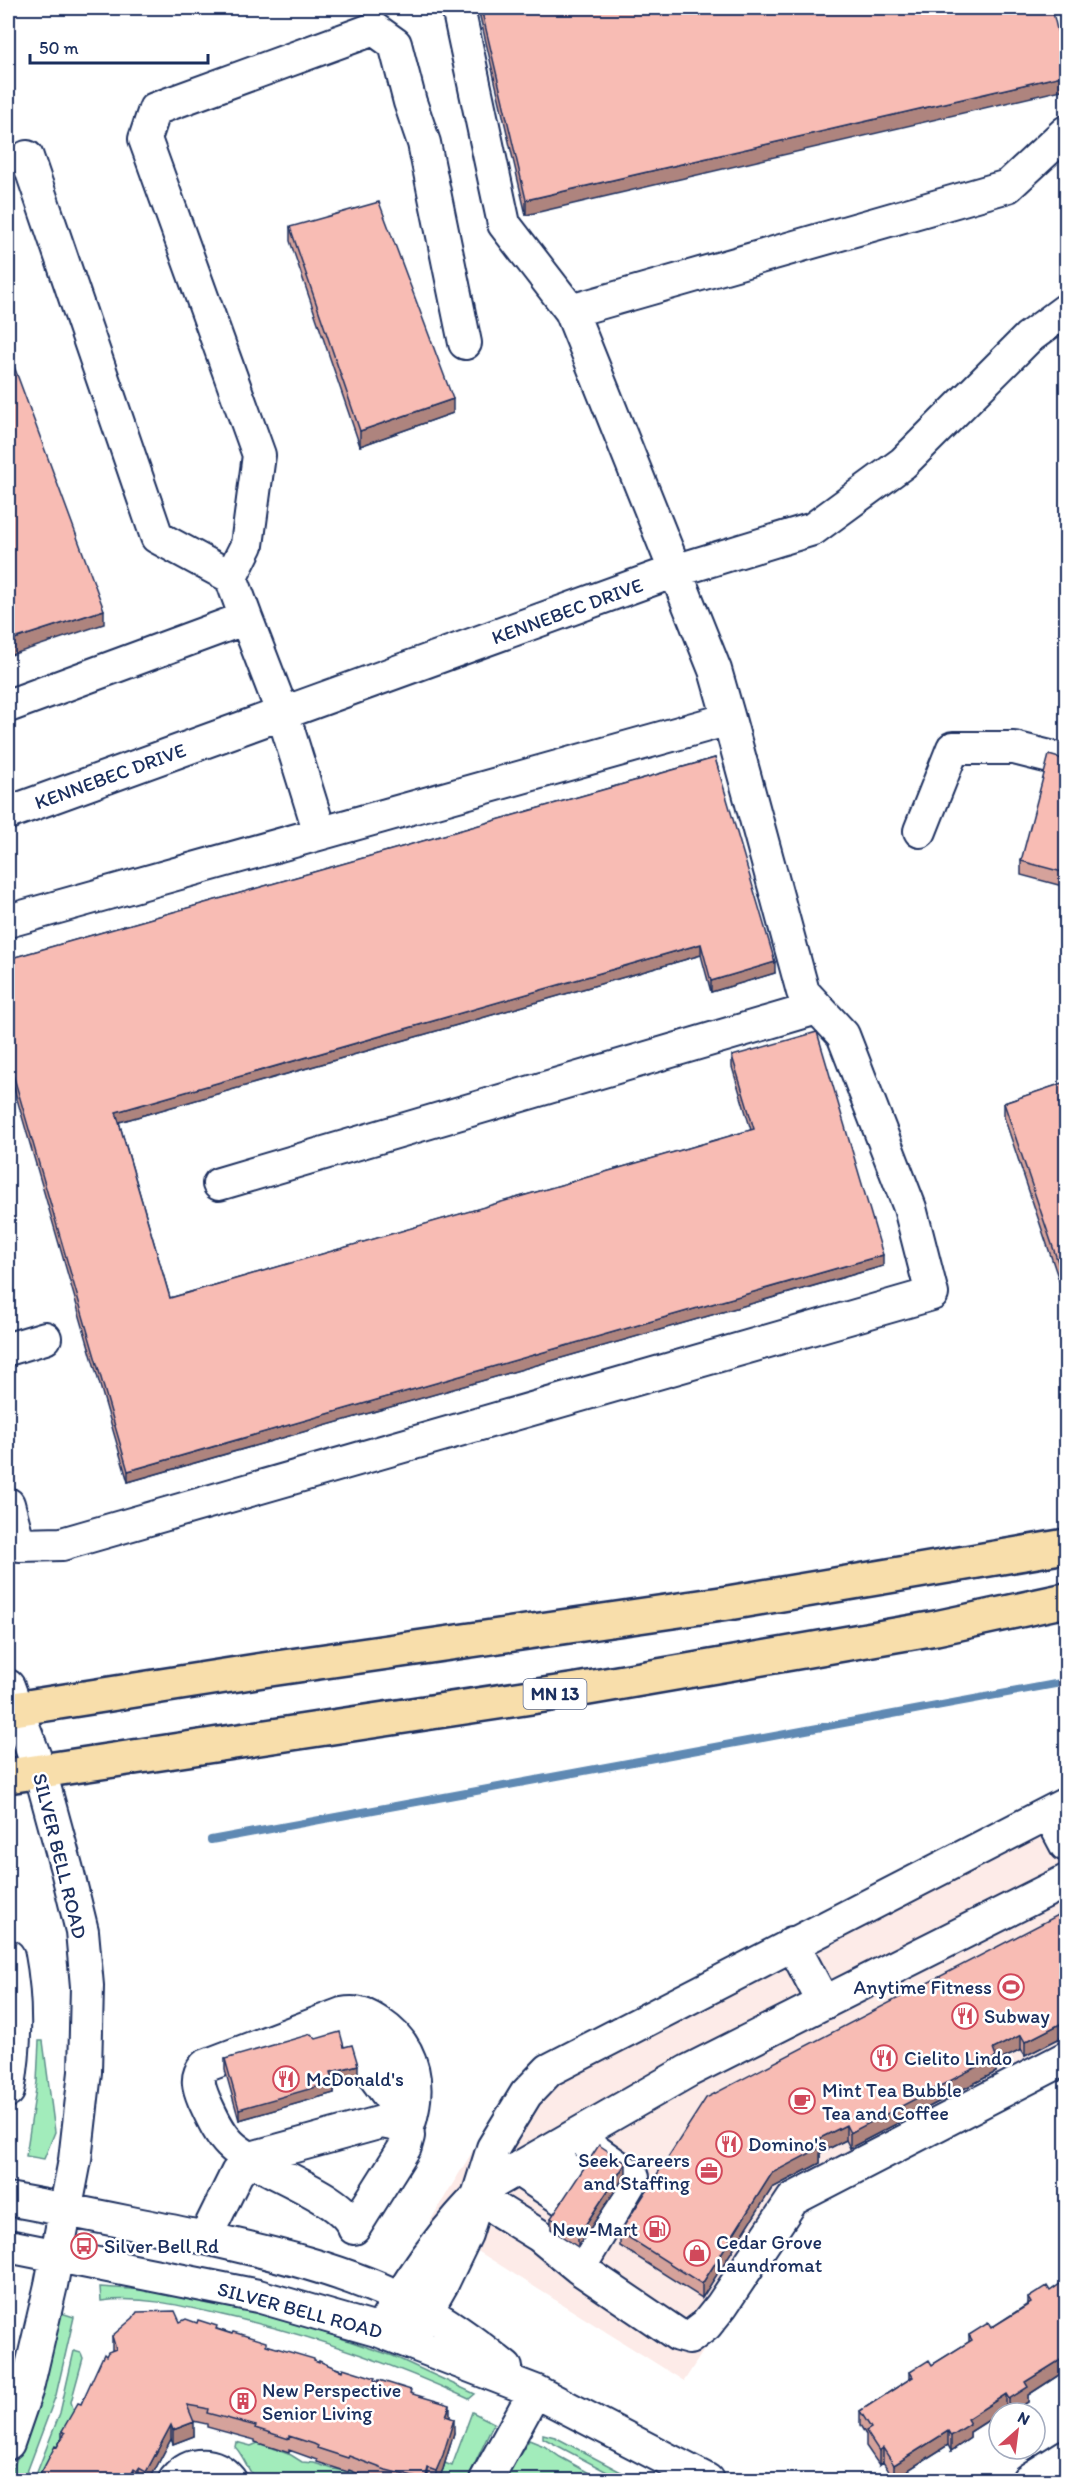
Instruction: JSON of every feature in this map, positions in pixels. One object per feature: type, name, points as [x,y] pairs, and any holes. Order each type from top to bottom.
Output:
[{"type":"highway","points":[[10,1702],[263,1670],[759,1598],[1066,1546]]},
{"type":"highway","name":"MN 13","points":[[8,1776],[577,1690],[936,1628],[1066,1600]]},
{"type":"street","points":[[8,1504],[19,1545],[62,1544],[932,1294],[910,1208],[843,1035],[803,992],[715,670],[571,311],[504,224],[458,8]]},
{"type":"street","points":[[231,577],[247,545],[259,455],[145,140],[155,109],[374,29],[395,44],[410,102],[424,143],[465,343]]},
{"type":"street","points":[[571,311],[1008,186],[1066,132]]},
{"type":"street","points":[[27,157],[157,537],[231,577],[283,714],[320,833]]},
{"type":"street","name":"KENNEBEC DRIVE","points":[[8,813],[675,571],[813,529],[903,463],[1028,338],[1066,310]]},
{"type":"street","points":[[8,706],[246,618]]},
{"type":"street","points":[[8,921],[729,719]]},
{"type":"street","points":[[920,831],[953,748],[1014,748],[1066,761]]},
{"type":"street","points":[[219,1184],[818,1008]]},
{"type":"street","points":[[8,1349],[45,1338]]},
{"type":"street","name":"SILVER BELL ROAD","points":[[10,1702],[40,1771],[82,1931],[87,1986],[85,2072],[75,2160],[57,2257]]},
{"type":"street","points":[[409,2342],[466,2234],[493,2148],[526,2094],[549,2070],[1058,1808],[1066,1845]]},
{"type":"street","points":[[380,2331],[436,2243],[491,2184],[688,2071],[1066,1881]]},
{"type":"street","points":[[792,1944],[824,2003]]},
{"type":"street","points":[[8,1956],[14,2019],[8,2091]]},
{"type":"street","points":[[327,2315],[354,2228],[405,2147],[414,2098],[408,2053],[403,2043],[370,2017],[351,2012],[211,2062],[201,2071],[198,2084],[217,2127],[231,2145],[332,2203],[351,2219],[354,2228]]},
{"type":"street","points":[[251,2158],[236,2147],[219,2118],[212,2087],[212,2075],[223,2066],[334,2034],[350,2037],[362,2048],[375,2077],[398,2106],[408,2127]]},
{"type":"street","points":[[477,2197],[540,2236],[579,2268],[678,2335],[684,2338],[694,2336],[722,2305],[793,2199],[1066,2058]]},
{"type":"street","points":[[205,2238],[237,2173],[251,2158],[382,2122],[408,2127]]},
{"type":"street","points":[[575,2136],[633,2177],[607,2212],[579,2268]]},
{"type":"street","points":[[517,2169],[576,2192],[544,2154]]},
{"type":"street","name":"SILVER BELL ROAD","points":[[8,2199],[205,2238],[297,2260],[339,2274],[399,2298],[426,2312],[473,2341],[535,2391]]},
{"type":"street","name":"SILVER BELL ROAD","points":[[8,2246],[258,2296],[380,2331],[535,2391],[707,2481]]},
{"type":"street","points":[[8,2443],[27,2388],[57,2257]]},
{"type":"street","points":[[486,2481],[535,2391]]},
{"type":"street","points":[[1028,2481],[1066,2456]]},
{"type":"street","points":[[175,2481],[186,2470],[198,2465],[218,2469],[230,2481]]},
{"type":"shaded area","points":[[1066,1788],[1066,2070],[799,2208],[782,2229],[684,2381],[430,2221],[507,2095],[522,2075],[937,1854]]},
{"type":"green space","points":[[39,2041],[43,2041],[55,2132],[44,2159],[26,2156],[37,2082]]},
{"type":"green space","points":[[100,2287],[161,2291],[282,2318],[393,2356],[475,2394],[469,2399],[346,2350],[250,2322],[160,2302],[101,2301]]},
{"type":"green space","points":[[58,2312],[74,2317],[56,2395],[24,2480],[8,2480],[23,2444]]},
{"type":"green space","points":[[74,2351],[81,2353],[83,2358],[71,2402],[75,2415],[44,2480],[34,2480],[60,2413]]},
{"type":"green space","points":[[472,2412],[494,2423],[467,2480],[438,2480],[445,2463],[452,2466]]},
{"type":"green space","points":[[543,2434],[555,2437],[636,2480],[622,2480],[543,2438]]},
{"type":"green space","points":[[529,2440],[544,2446],[602,2480],[504,2480]]},
{"type":"green space","points":[[236,2442],[251,2446],[258,2443],[291,2455],[302,2462],[354,2472],[365,2480],[256,2480],[235,2447]]},
{"type":"building","points":[[481,8],[1052,8],[1066,75],[526,200]]},
{"type":"building","points":[[379,202],[453,399],[360,431],[290,227]]},
{"type":"building","points":[[8,350],[104,610],[8,641]]},
{"type":"building","points":[[1049,755],[1066,760],[1066,873],[1021,861]]},
{"type":"building","points":[[715,758],[775,962],[711,981],[701,944],[116,1112],[170,1298],[754,1129],[732,1056],[817,1032],[883,1255],[128,1471],[8,1057],[8,959]]},
{"type":"building","points":[[1066,1082],[1066,1269],[1061,1271],[1004,1103]]},
{"type":"building","points":[[1066,1911],[1066,2021],[1025,2042],[1021,2035],[993,2049],[996,2057],[850,2133],[846,2125],[816,2140],[820,2148],[772,2173],[702,2284],[620,2232],[706,2098]]},
{"type":"building","name":"McDonald's","points":[[340,2032],[344,2047],[352,2045],[358,2065],[331,2072],[334,2082],[239,2109],[225,2059],[311,2034],[316,2039]]},
{"type":"building","points":[[599,2145],[626,2163],[578,2236],[551,2218]]},
{"type":"building","points":[[1066,2280],[1066,2359],[1065,2357],[1025,2382],[1028,2387],[1009,2399],[1006,2394],[995,2401],[987,2401],[987,2406],[967,2419],[970,2424],[951,2436],[948,2431],[894,2465],[883,2448],[879,2451],[866,2431],[871,2428],[860,2411],[913,2377],[910,2372],[929,2360],[932,2365],[972,2340],[969,2335],[988,2323],[991,2328],[1031,2303],[1028,2298],[1047,2286],[1050,2291]]},
{"type":"building","name":"New Perspective Senior Living","points":[[175,2311],[180,2322],[186,2319],[197,2323],[198,2320],[217,2326],[216,2329],[266,2342],[266,2345],[314,2359],[314,2361],[342,2371],[343,2368],[375,2378],[374,2380],[378,2382],[379,2380],[411,2390],[410,2393],[450,2405],[446,2416],[454,2419],[436,2471],[428,2468],[425,2480],[386,2470],[349,2456],[348,2458],[317,2448],[318,2446],[314,2444],[289,2436],[289,2439],[255,2428],[256,2426],[207,2413],[208,2409],[187,2405],[194,2422],[173,2430],[171,2425],[146,2472],[139,2468],[137,2471],[134,2469],[128,2481],[37,2481],[55,2446],[57,2447],[65,2433],[62,2431],[78,2403],[81,2404],[104,2354],[106,2356],[108,2352],[116,2349],[112,2336],[137,2312]]},
{"type":"building","points":[[1066,2475],[1066,2481],[1058,2481]]},
{"type":"waterway","points":[[211,1840],[1066,1682]]},
{"type":"place","name":"Anytime Fitness","points":[[1011,1987]]},
{"type":"place","name":"Subway","points":[[965,2016]]},
{"type":"place","name":"Cielito Lindo","points":[[884,2058]]},
{"type":"place","name":"McDonald's","points":[[286,2079]]},
{"type":"place","name":"Mint Tea Bubble Tea and Coffee","points":[[802,2101]]},
{"type":"place","name":"Domino's","points":[[729,2144]]},
{"type":"place","name":"Seek Careers and Staffing","points":[[709,2171]]},
{"type":"place","name":"New-Mart","points":[[657,2229]]},
{"type":"place","name":"Silver Bell Rd","points":[[84,2246]]},
{"type":"place","name":"Cedar Grove Laundromat","points":[[697,2253]]},
{"type":"place","name":"New Perspective Senior Living","points":[[243,2401]]}]
